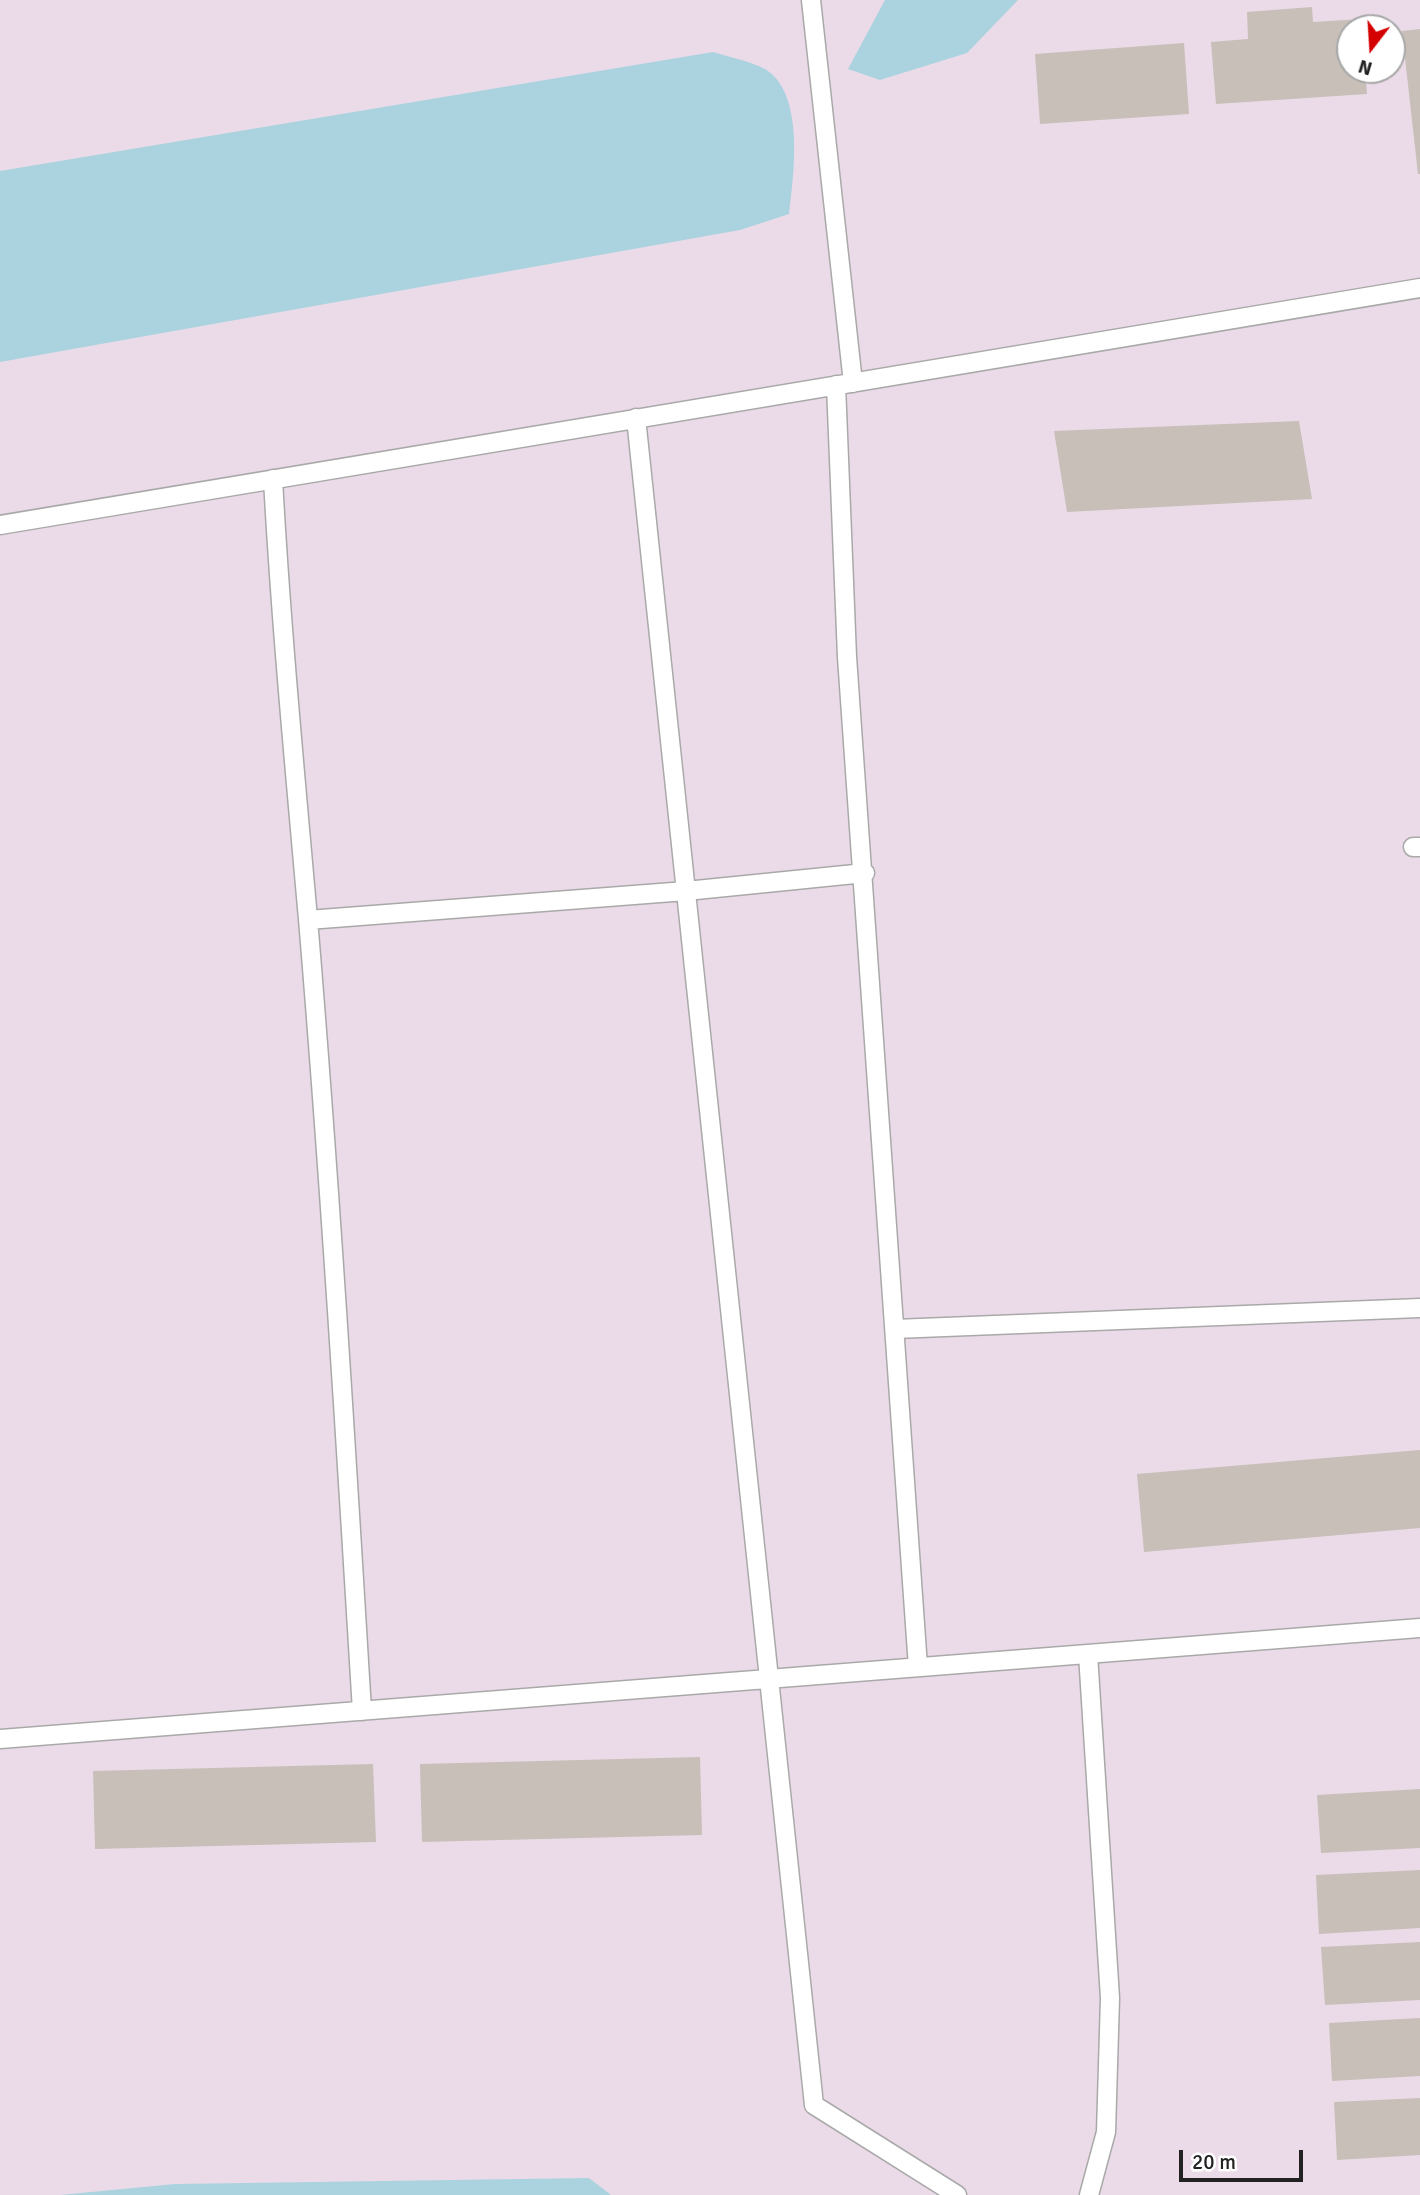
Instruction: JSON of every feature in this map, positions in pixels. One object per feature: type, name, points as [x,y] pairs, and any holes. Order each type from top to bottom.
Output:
[{"type":"lane","points":[[811,0],[845,384],[847,657],[865,873],[918,1667]]},
{"type":"lane","points":[[0,525],[1420,288]]},
{"type":"lane","points":[[636,418],[814,2105],[957,2195]]},
{"type":"lane","points":[[273,480],[283,657],[308,920],[362,1711]]},
{"type":"lane","points":[[308,920],[686,891],[865,873]]},
{"type":"lane","points":[[895,1329],[1420,1308]]},
{"type":"lane","points":[[0,1739],[1420,1628]]},
{"type":"lane","points":[[1088,1654],[1110,1998],[1106,2132],[1089,2195]]},
{"type":"shaded area","points":[[0,0],[1420,0],[1420,2195],[0,2195]]},
{"type":"water","points":[[885,0],[1018,0],[967,53],[880,80],[848,69]]},
{"type":"water","points":[[713,52],[765,69],[778,81],[786,96],[794,136],[789,214],[740,230],[0,362],[0,171]]},
{"type":"water","points":[[589,2178],[611,2195],[60,2195],[175,2184]]},
{"type":"building","points":[[1312,7],[1313,22],[1336,21],[1336,84],[1366,84],[1367,94],[1216,104],[1211,42],[1248,39],[1247,12]]},
{"type":"building","points":[[1420,29],[1420,174],[1406,67],[1406,31]]},
{"type":"building","points":[[1184,43],[1189,114],[1040,124],[1035,54]]},
{"type":"building","points":[[1299,421],[1312,499],[1067,512],[1054,431]]},
{"type":"building","points":[[1420,1450],[1420,1528],[1144,1552],[1137,1474]]},
{"type":"building","points":[[700,1757],[702,1835],[422,1842],[420,1764]]},
{"type":"building","points":[[373,1764],[376,1842],[95,1849],[93,1771]]},
{"type":"building","points":[[1420,1789],[1420,1848],[1321,1853],[1317,1795]]},
{"type":"building","points":[[1420,1870],[1420,1928],[1319,1934],[1316,1875]]},
{"type":"building","points":[[1420,1942],[1420,2000],[1325,2005],[1321,1947]]},
{"type":"building","points":[[1420,2018],[1420,2076],[1332,2081],[1329,2023]]},
{"type":"building","points":[[1420,2098],[1420,2155],[1337,2160],[1334,2102]]}]
